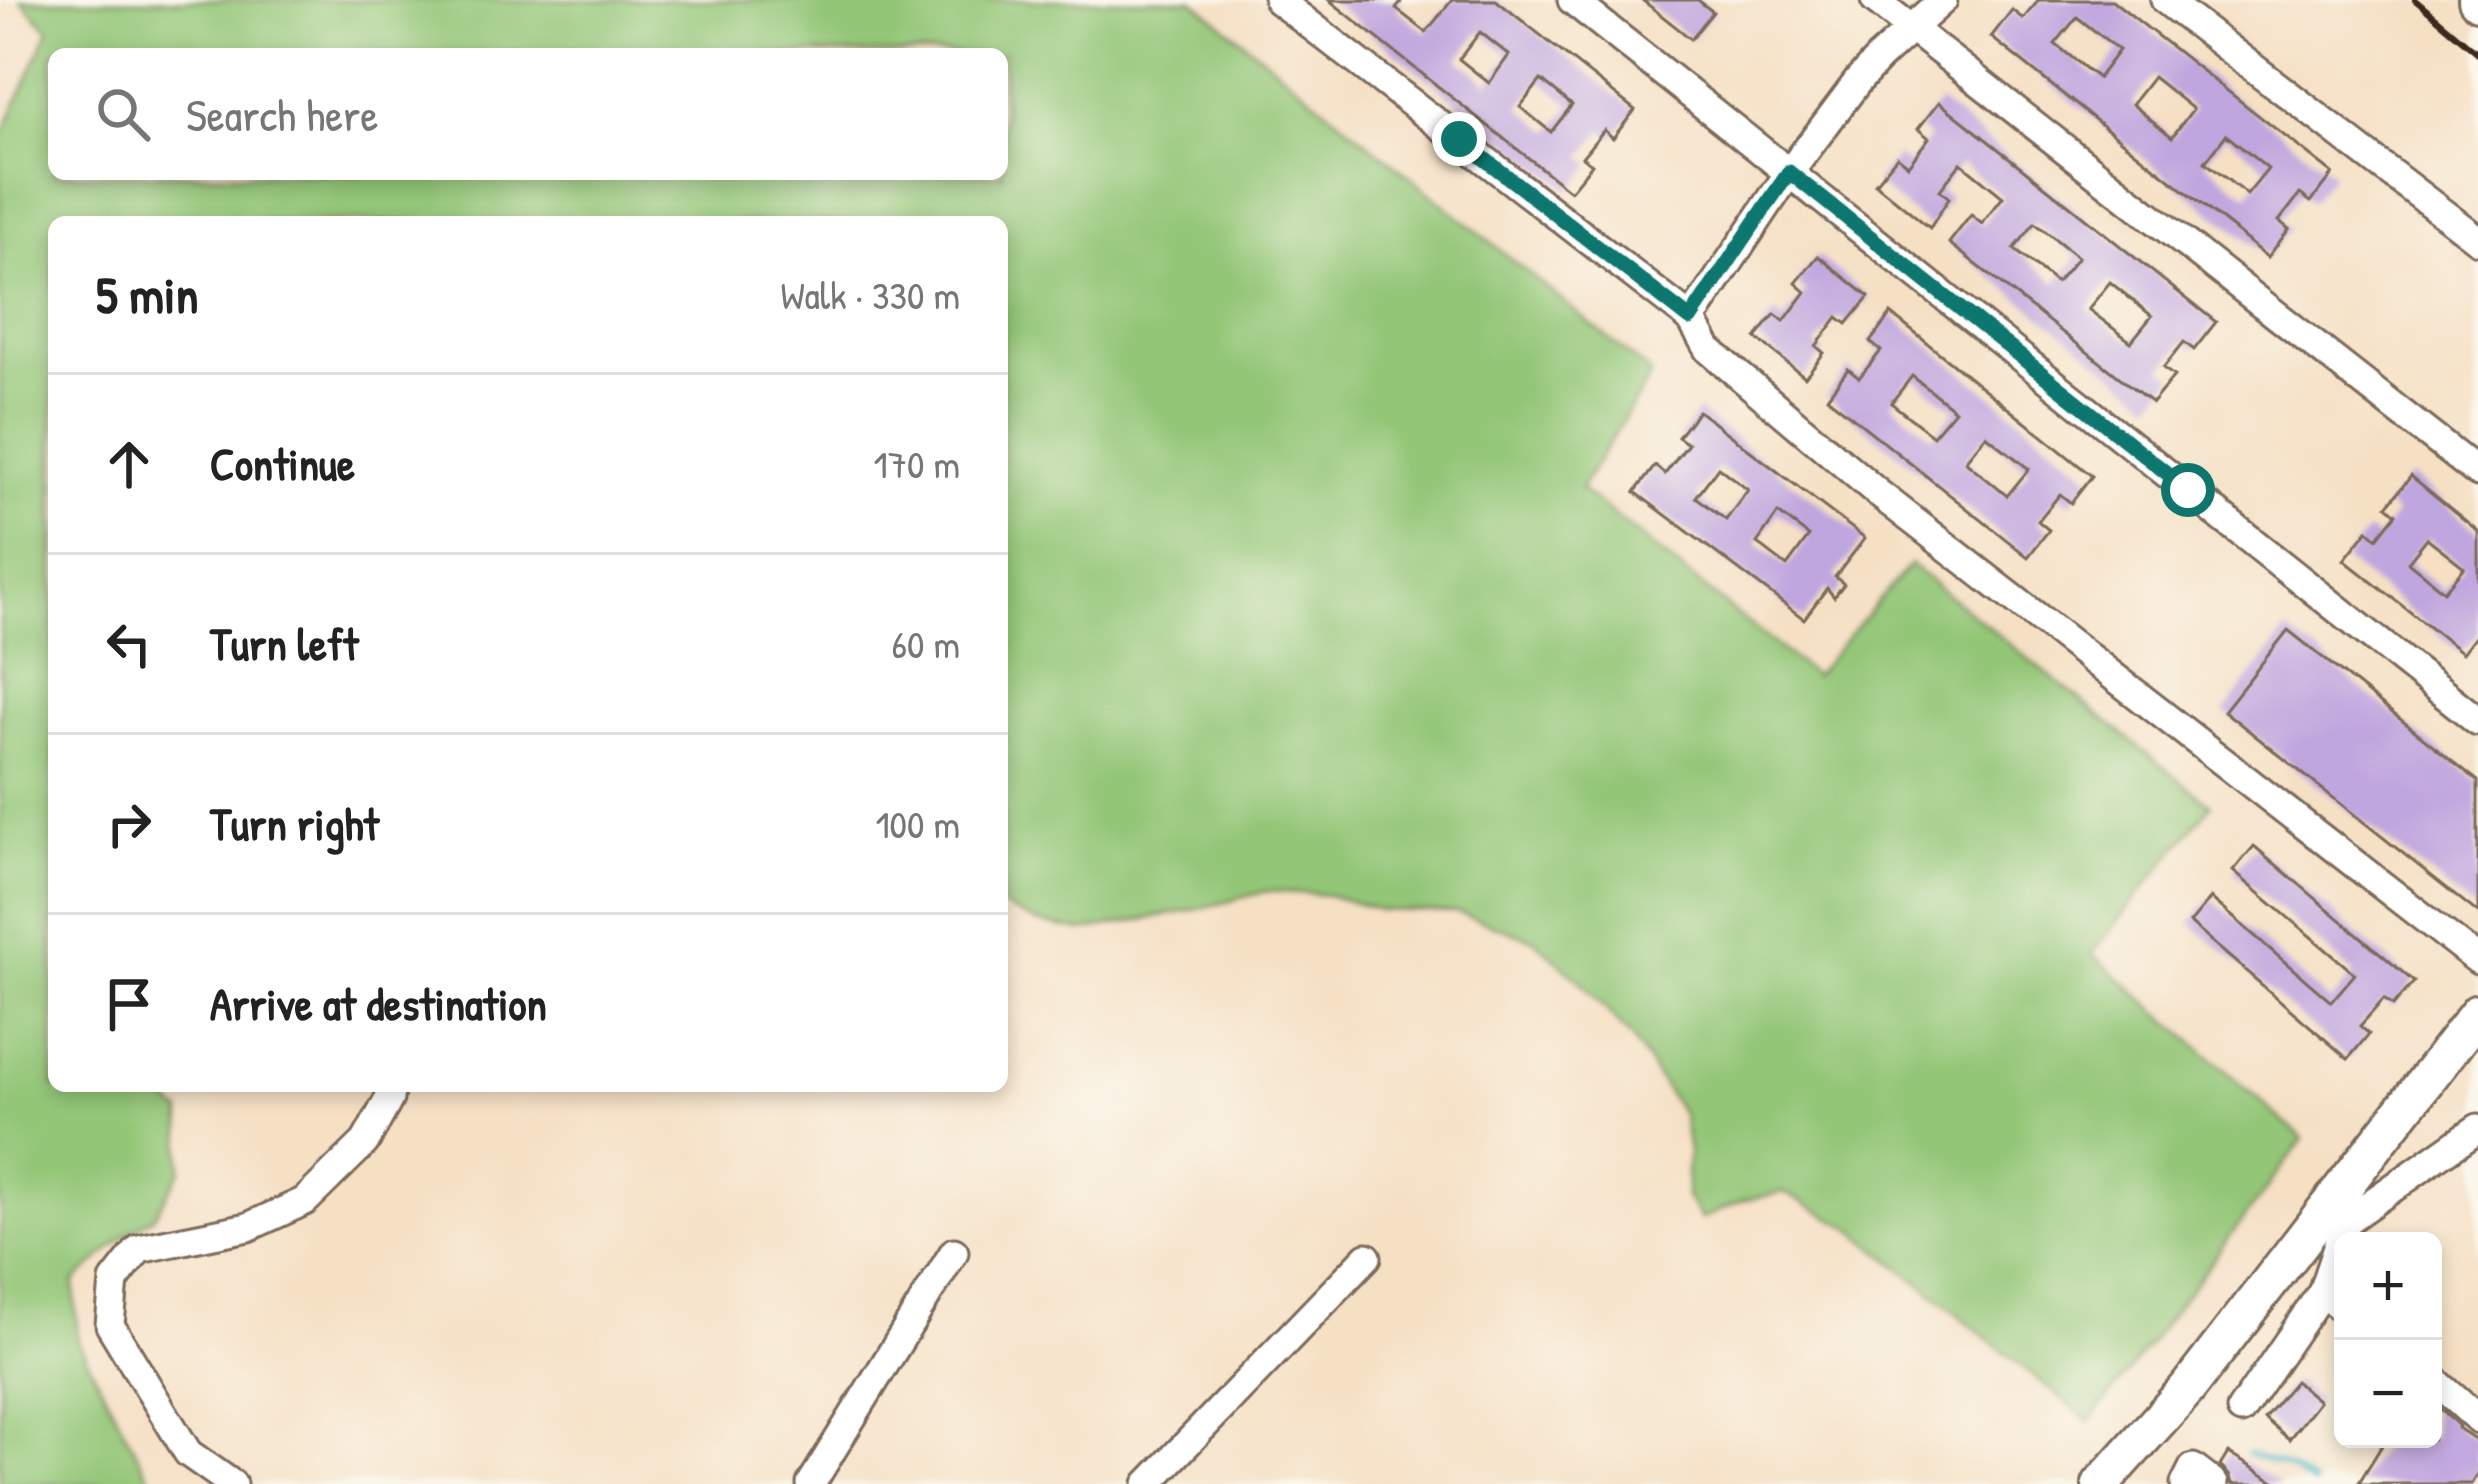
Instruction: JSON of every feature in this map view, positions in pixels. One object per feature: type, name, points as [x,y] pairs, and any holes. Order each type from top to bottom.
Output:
[{"type":"main road","points":[[2102,1484],[2187,1389],[2478,1013]]},
{"type":"street","points":[[1277,0],[1690,319],[1708,349],[1879,494],[2478,960]]},
{"type":"street","points":[[1572,0],[2478,721]]},
{"type":"street","points":[[1875,0],[2478,473]]},
{"type":"street","points":[[1690,319],[1789,172],[1858,81],[1943,0]]},
{"type":"street","points":[[2165,0],[2478,240]]},
{"type":"street","points":[[232,1484],[188,1453],[110,1325],[114,1281],[139,1249],[248,1227],[305,1201],[365,1142],[390,1092]]},
{"type":"street","points":[[2241,1410],[2332,1300],[2346,1221],[2478,1129]]},
{"type":"street","points":[[811,1484],[954,1252]]},
{"type":"street","points":[[1148,1484],[1367,1257]]},
{"type":"street","points":[[2442,1387],[2478,1419]]},
{"type":"street","points":[[2185,1484],[2193,1468],[2214,1484]]},
{"type":"green space","points":[[21,0],[1193,0],[1652,374],[1580,489],[1814,676],[1910,564],[2211,805],[2092,954],[2304,1139],[2090,1421],[1852,1229],[1784,1192],[1744,1200],[1701,1219],[1686,1197],[1688,1151],[1682,1114],[1631,1037],[1533,939],[1457,912],[1379,910],[1328,895],[1266,891],[1082,931],[1036,922],[1008,909],[1008,216],[48,216],[48,1092],[162,1092],[182,1113],[181,1170],[154,1216],[74,1282],[78,1342],[153,1484],[0,1484],[0,140],[49,30]]},
{"type":"building","points":[[1329,0],[1403,0],[1396,9],[1426,32],[1452,0],[1496,0],[1635,110],[1613,138],[1604,130],[1582,157],[1592,164],[1570,191]],"holes":[[[1480,32],[1509,55],[1489,83],[1459,59]],[[1541,80],[1572,105],[1551,132],[1520,107]]]},
{"type":"building","points":[[1642,0],[1698,0],[1713,12],[1691,39]]},
{"type":"building","points":[[2039,0],[2112,0],[2333,174],[2311,202],[2300,194],[2279,221],[2289,229],[2268,257],[1991,37],[2012,10],[2023,19]],"holes":[[[2077,17],[2119,50],[2098,78],[2055,44]],[[2153,77],[2193,109],[2172,137],[2132,104]],[[2226,135],[2268,169],[2247,195],[2205,162]]]},
{"type":"building","points":[[1939,102],[2216,322],[2194,350],[2184,342],[2163,368],[2174,376],[2152,403],[1949,243],[1971,215],[1982,224],[2003,197],[1961,163],[1940,190],[1949,198],[1930,228],[1875,183],[1897,156],[1908,165],[1929,138],[1918,129]],"holes":[[[2035,223],[2078,257],[2056,283],[2014,249]],[[2110,282],[2152,316],[2131,342],[2088,309]]]},
{"type":"building","points":[[1818,256],[1869,297],[1847,324],[1838,317],[1816,346],[1824,353],[1805,377],[1756,338],[1775,314],[1784,321],[1806,292],[1796,283]]},
{"type":"building","points":[[1891,314],[2092,476],[2071,503],[2060,494],[2038,521],[2049,530],[2028,557],[1827,397],[1848,369],[1859,378],[1881,351],[1870,342]],"holes":[[[1912,376],[1955,410],[1933,436],[1891,403]],[[1986,435],[2029,469],[2007,496],[1965,461]]]},
{"type":"building","points":[[1698,411],[1865,538],[1835,577],[1844,584],[1834,597],[1827,588],[1804,619],[1635,492],[1655,466],[1665,474],[1688,444],[1678,437]],"holes":[[[1718,467],[1748,490],[1726,520],[1696,497]],[[1778,513],[1809,536],[1787,566],[1757,543]]]},
{"type":"building","points":[[2411,476],[2478,531],[2478,632],[2462,653],[2344,560],[2368,530],[2377,538],[2396,514],[2387,506]],"holes":[[[2427,538],[2464,567],[2444,591],[2408,562]]]},
{"type":"building","points":[[2288,630],[2478,781],[2478,913],[2224,711]]},
{"type":"building","points":[[2254,846],[2414,982],[2393,1006],[2384,999],[2360,1026],[2369,1034],[2348,1059],[2190,923],[2211,898],[2331,1002],[2355,974],[2233,871]]},
{"type":"building","points":[[2295,1381],[2319,1401],[2289,1439],[2264,1418]]},
{"type":"building","points":[[2442,1411],[2478,1441],[2478,1472],[2471,1484],[2358,1484],[2380,1448],[2442,1448]]},
{"type":"building","points":[[2228,1453],[2280,1484],[2232,1484],[2220,1466]]},
{"type":"waterway","points":[[2247,1454],[2286,1467],[2313,1484]]},
{"type":"railway","points":[[2415,0],[2478,53]]},
{"type":"route","points":[[1459,139],[1690,319],[1789,172],[2188,490]]}]
